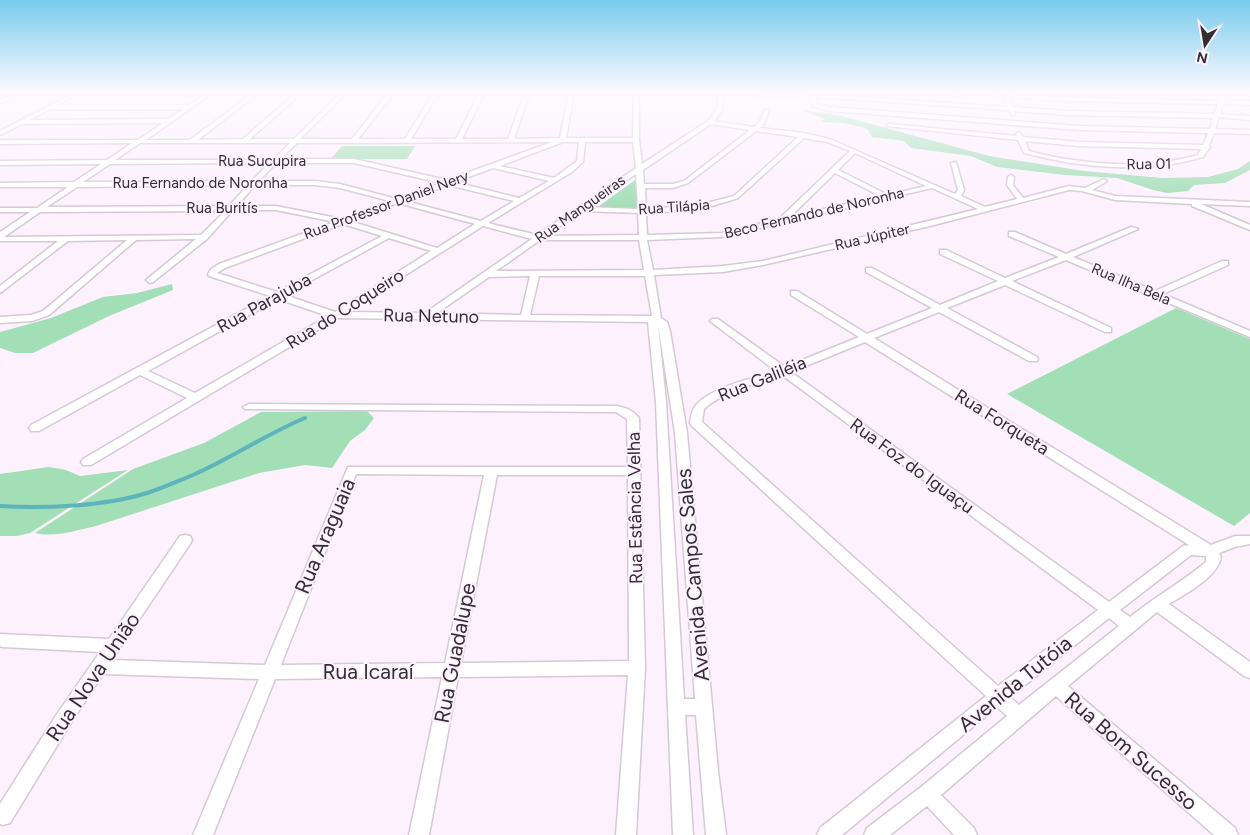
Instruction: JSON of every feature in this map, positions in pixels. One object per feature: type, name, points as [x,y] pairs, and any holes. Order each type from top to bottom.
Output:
[{"type":"street","points":[[0,237],[106,162],[154,131]]},
{"type":"street","points":[[191,142],[206,131]]},
{"type":"street","points":[[245,141],[256,131]]},
{"type":"street","points":[[150,280],[170,266],[204,237],[306,131]]},
{"type":"street","points":[[354,140],[361,131]]},
{"type":"street","points":[[407,140],[412,131]]},
{"type":"street","points":[[458,140],[463,131]]},
{"type":"street","points":[[511,140],[514,131]]},
{"type":"street","points":[[563,140],[565,131]]},
{"type":"street","name":"Avenida Campos Sales","points":[[636,131],[643,238],[656,320],[653,322],[653,326],[661,405],[683,835]]},
{"type":"street","name":"Rua Mangueiras","points":[[426,316],[579,209],[696,131]]},
{"type":"street","points":[[641,186],[673,186],[686,182],[752,131]]},
{"type":"street","points":[[776,131],[828,140],[983,209]]},
{"type":"street","points":[[939,131],[1107,145],[1207,147],[1212,132]]},
{"type":"street","points":[[1017,131],[1021,139]]},
{"type":"street","points":[[1173,131],[1250,132]]},
{"type":"street","name":"Rua Tilápia","points":[[579,209],[641,210],[707,206],[736,197],[804,135]]},
{"type":"street","name":"Rua 01","points":[[1021,139],[1024,150],[1027,152],[1073,161],[1160,165],[1193,160],[1201,156],[1207,147]]},
{"type":"street","name":"Rua Professor Daniel Nery","points":[[212,274],[222,266],[563,140]]},
{"type":"street","name":"Rua do Coqueiro","points":[[87,462],[336,316],[519,200],[570,171],[580,162],[582,140]]},
{"type":"street","points":[[0,142],[636,140]]},
{"type":"street","points":[[778,223],[854,150]]},
{"type":"street","name":"Rua Sucupira","points":[[0,163],[354,161],[519,200]]},
{"type":"street","points":[[954,163],[961,190],[958,197]]},
{"type":"street","points":[[493,166],[554,180]]},
{"type":"street","points":[[834,170],[887,197]]},
{"type":"street","points":[[1012,177],[1010,185],[1021,200]]},
{"type":"street","points":[[1088,189],[1104,181]]},
{"type":"street","name":"Rua Fernando de Noronha","points":[[0,185],[305,183],[332,185],[398,200]]},
{"type":"street","name":"Beco Fernando de Noronha","points":[[398,200],[538,238],[643,238],[721,235],[934,186]]},
{"type":"street","name":"Rua Júpiter","points":[[488,274],[650,273],[723,269],[773,262],[1062,189],[1088,189],[1109,198],[1250,204]]},
{"type":"street","points":[[1193,203],[1250,228]]},
{"type":"street","name":"Rua Buritís","points":[[0,210],[232,208],[287,210],[343,220],[387,236],[438,251]]},
{"type":"street","name":"Rua Galiléia","points":[[1019,716],[696,423],[697,412],[703,404],[725,393],[782,372],[1134,229]]},
{"type":"street","name":"Rua Ilha Bela","points":[[1012,234],[1250,334]]},
{"type":"street","name":"Rua Parajuba","points":[[34,428],[387,236]]},
{"type":"street","points":[[0,237],[204,237]]},
{"type":"street","points":[[0,320],[36,317],[53,309],[135,237]]},
{"type":"street","points":[[0,290],[67,238]]},
{"type":"street","points":[[943,252],[1108,330]]},
{"type":"street","points":[[1156,294],[1225,263]]},
{"type":"street","points":[[869,270],[1033,359]]},
{"type":"street","name":"Rua Netuno","points":[[212,274],[336,316],[656,320]]},
{"type":"street","points":[[525,317],[534,274]]},
{"type":"street","name":"Rua Forqueta","points":[[794,293],[1210,551]]},
{"type":"street","name":"Avenida Campos Sales","points":[[656,320],[662,322],[665,330],[677,405],[716,835]]},
{"type":"street","name":"Rua Foz do Iguaçu","points":[[716,321],[782,372],[1131,626]]},
{"type":"street","points":[[140,371],[196,398]]},
{"type":"street","points":[[661,405],[677,405]]},
{"type":"street","name":"Rua Estância Velha","points":[[248,407],[617,409],[628,413],[633,418],[637,668],[626,835]]},
{"type":"street","name":"Rua Araguaia","points":[[203,835],[352,470],[491,472],[634,471]]},
{"type":"street","name":"Rua Guadalupe","points":[[419,835],[491,472]]},
{"type":"street","name":"Avenida Tutóia","points":[[827,835],[998,697],[1188,550],[1200,549],[1210,551],[1233,541],[1249,538]]},
{"type":"street","name":"Rua Nova União","points":[[3,816],[63,720],[185,540]]},
{"type":"street","name":"Avenida Tutóia","points":[[874,835],[928,794],[1019,716],[1158,604],[1213,564],[1214,557],[1210,551]]},
{"type":"street","points":[[1158,604],[1250,671]]},
{"type":"street","points":[[2,640],[114,646]]},
{"type":"street","name":"Rua Icaraí","points":[[99,667],[269,672],[637,668]]},
{"type":"street","name":"Rua Bom Sucesso","points":[[1057,687],[1228,835]]},
{"type":"street","points":[[676,707],[704,707]]},
{"type":"street","points":[[928,794],[967,835]]},
{"type":"green space","points":[[869,131],[897,131],[989,156],[1084,171],[1163,178],[1208,177],[1238,169],[1250,161],[1250,170],[1225,183],[1194,185],[1188,191],[1167,193],[1117,178],[1065,175],[997,167],[971,156],[911,148],[904,141],[872,137]]},
{"type":"green space","points":[[342,146],[415,146],[407,159],[331,159]]},
{"type":"green space","points":[[635,180],[638,209],[595,209]]},
{"type":"green space","points":[[172,284],[173,290],[109,316],[33,353],[15,353],[0,348],[0,332],[51,318],[103,297],[137,293]]},
{"type":"green space","points":[[1176,308],[1250,339],[1250,513],[1234,526],[1007,394]]},
{"type":"green space","points":[[367,411],[374,418],[365,430],[350,441],[332,468],[305,465],[259,473],[96,526],[50,535],[35,533],[133,469],[204,443],[261,412]]},
{"type":"green space","points":[[49,467],[66,470],[80,476],[128,470],[30,533],[17,536],[0,536],[0,474]]},
{"type":"waterway","points":[[0,506],[74,506],[113,501],[147,493],[193,475],[305,418],[303,419]]}]
